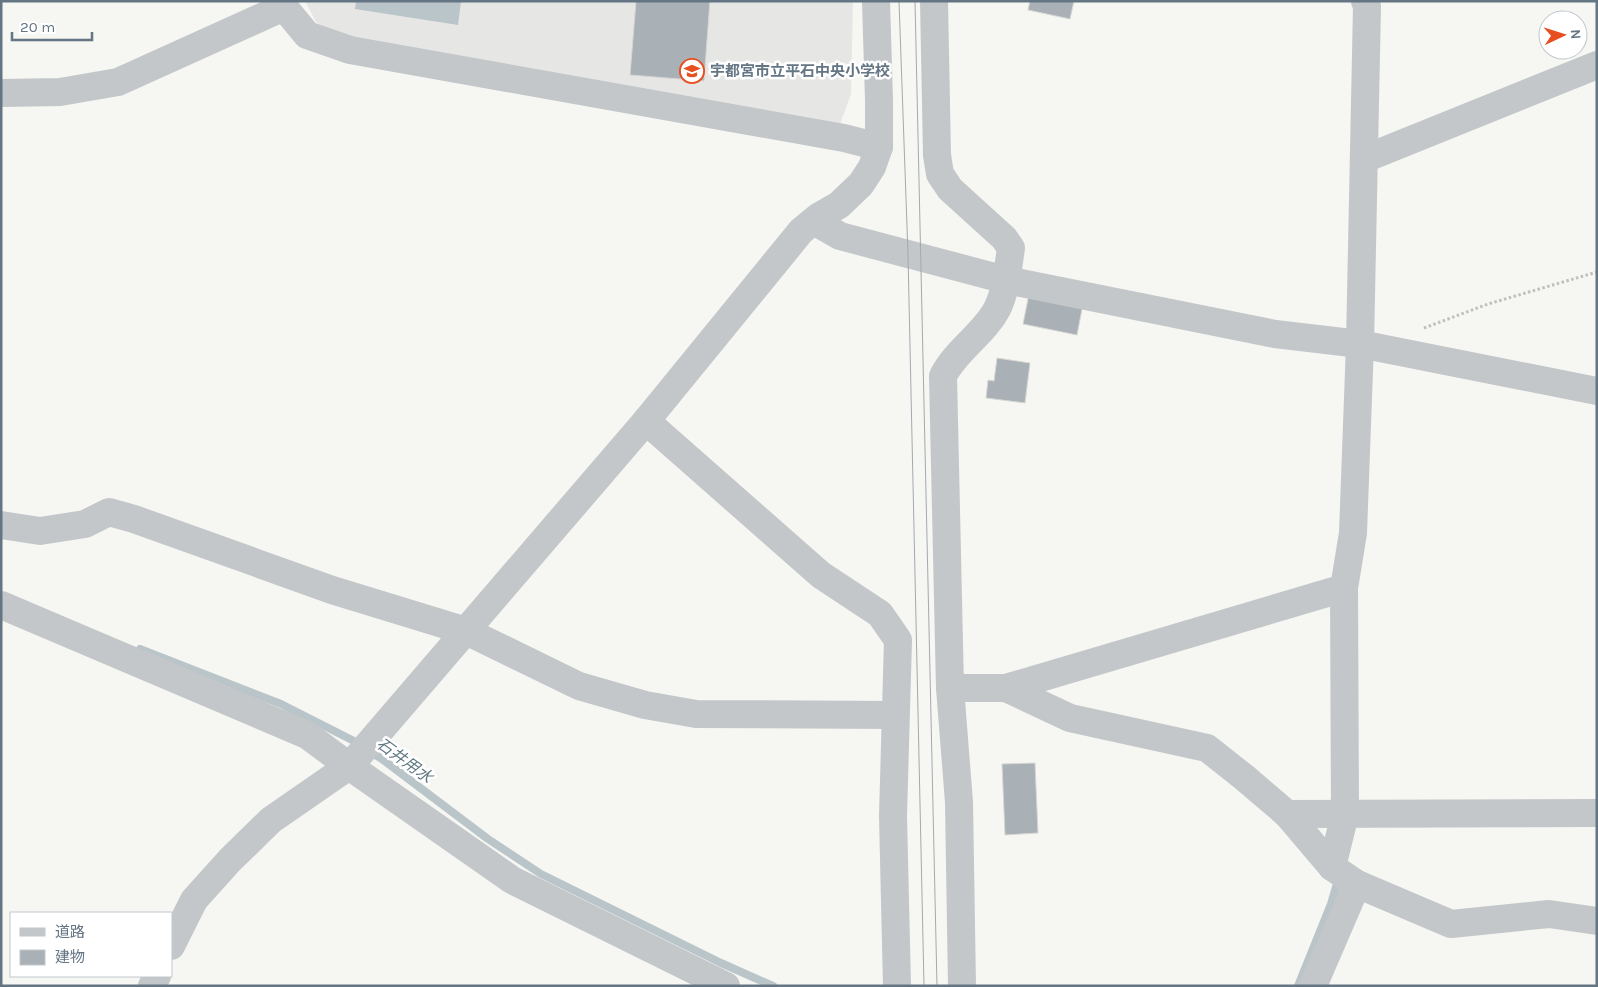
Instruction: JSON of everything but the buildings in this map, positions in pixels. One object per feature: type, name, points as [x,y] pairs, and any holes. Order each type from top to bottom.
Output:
[{"type":"street","points":[[172,944],[194,900],[230,860],[271,820],[351,764],[646,421],[801,231],[839,205],[861,184],[872,167],[878,147],[879,100],[876,1]]},
{"type":"street","points":[[934,1],[937,155],[940,174],[950,189],[1004,238],[1010,248],[1006,280],[997,308],[990,319],[949,364],[943,376],[950,688],[959,802],[962,986]]},
{"type":"street","points":[[1332,867],[1351,814],[1344,588],[1353,533],[1369,346],[1364,159],[1367,6],[1365,1]]},
{"type":"street","points":[[1,93],[60,92],[118,82],[282,4],[307,35],[350,50],[844,138],[878,147]]},
{"type":"street","points":[[1364,159],[1597,65]]},
{"type":"street","points":[[814,221],[840,236],[1006,280],[1275,334],[1369,346],[1597,391]]},
{"type":"street","points":[[646,421],[821,575],[880,614],[898,640],[894,715],[893,816],[897,986]]},
{"type":"street","points":[[1,525],[40,531],[85,524],[109,512],[332,590],[466,631],[578,686],[645,705],[696,714],[894,715]]},
{"type":"street","points":[[950,688],[1006,688],[1344,588]]},
{"type":"street","points":[[1,605],[307,735],[351,764],[512,880],[726,986]]},
{"type":"street","points":[[1006,688],[1070,718],[1207,748],[1287,814],[1332,867],[1357,884],[1452,924],[1549,914],[1597,921]]},
{"type":"street","points":[[1287,814],[1597,813]]},
{"type":"street","points":[[1313,986],[1357,884]]},
{"type":"path","points":[[1369,346],[1488,304],[1597,272]]},
{"type":"shaded area","name":"宇都宮市立平石中央小学校","points":[[305,1],[853,1],[851,94],[840,124],[344,39],[316,22]]},
{"type":"shaded area","points":[[356,1],[461,1],[458,25],[355,9]]},
{"type":"waterway","name":"石井用水","points":[[140,649],[281,704],[352,740],[382,759],[488,839],[541,874],[721,963],[773,986]]},
{"type":"waterway","points":[[1298,986],[1331,904],[1339,877]]},
{"type":"tram line","points":[[899,1],[908,255],[924,986]]},
{"type":"tram line","points":[[915,1],[937,986]]},
{"type":"place","name":"宇都宮市立平石中央小学校","points":[[692,71]]}]
